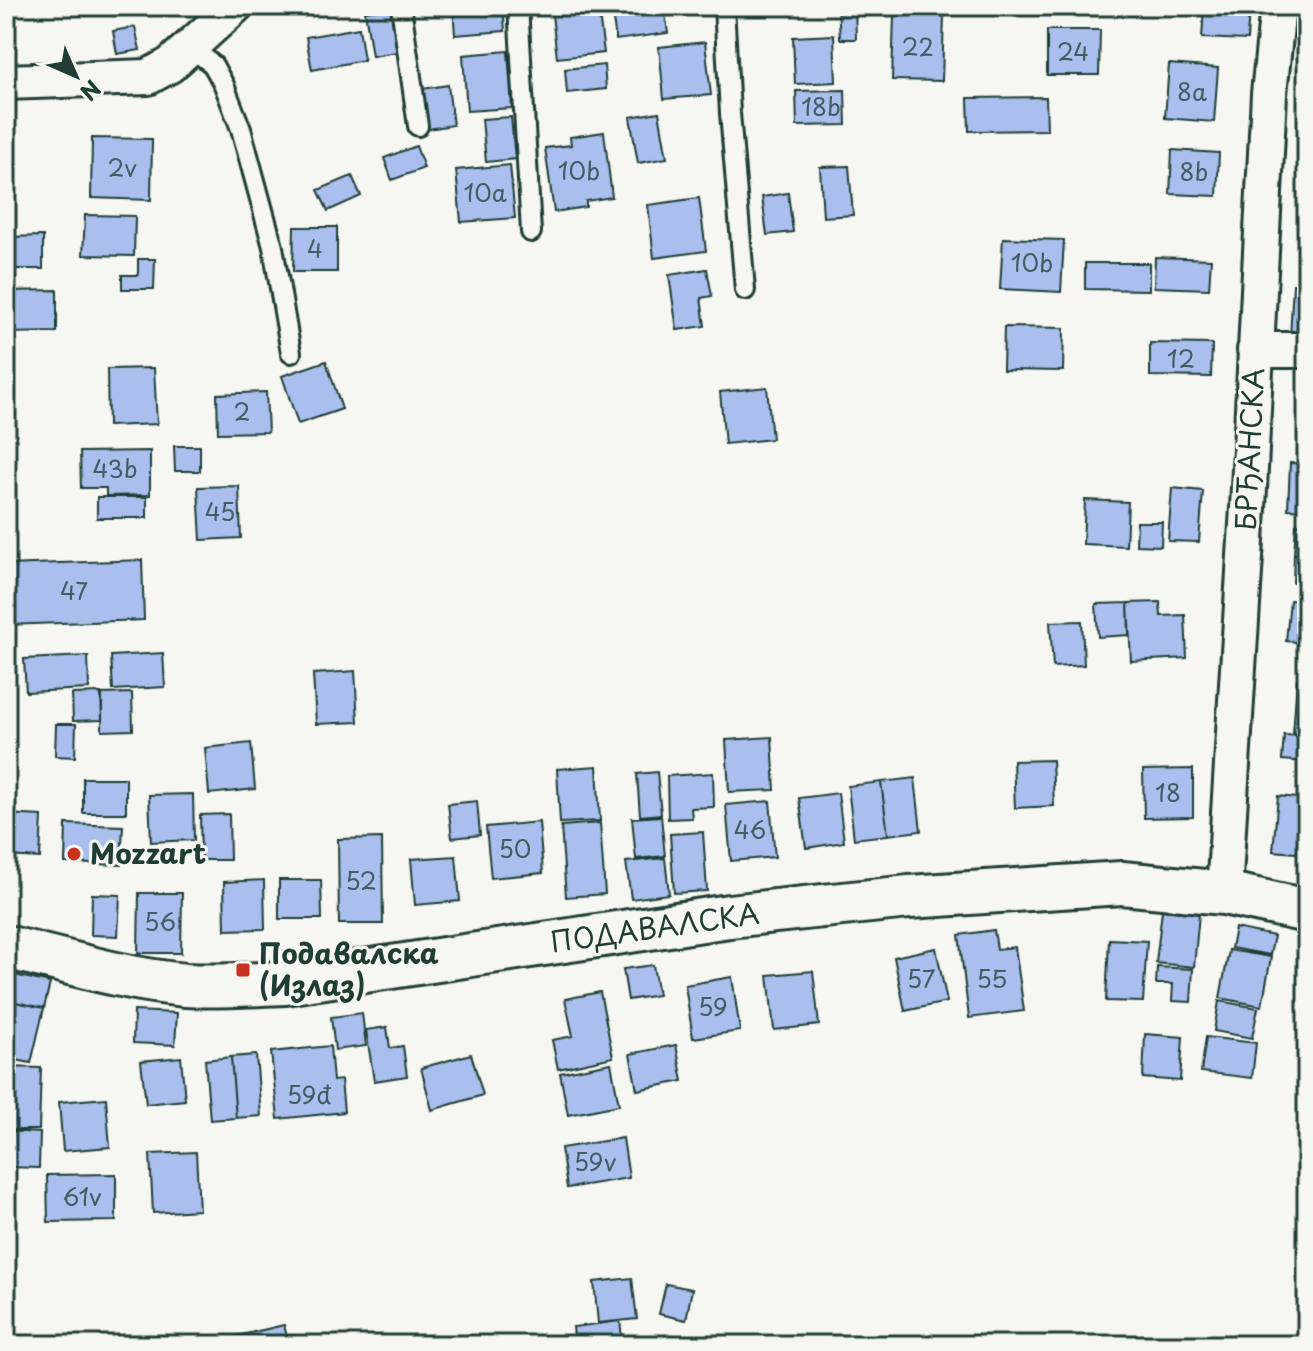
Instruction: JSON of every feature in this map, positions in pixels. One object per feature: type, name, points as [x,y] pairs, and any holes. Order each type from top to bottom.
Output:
[{"type":"street","points":[[6,82],[148,77],[170,65],[235,6]]},
{"type":"street","name":"БРЂАНСКА","points":[[1224,893],[1269,94],[1278,6]]},
{"type":"street","points":[[1255,350],[1307,350]]},
{"type":"street","name":"ПОДАВАЛСКА","points":[[6,947],[149,979],[186,985],[240,985],[285,983],[729,916],[909,897],[1122,883],[1224,893],[1307,911]]},
{"type":"lane","points":[[401,6],[418,126]]},
{"type":"lane","points":[[518,6],[531,232]]},
{"type":"lane","points":[[724,6],[745,290]]},
{"type":"lane","points":[[191,47],[213,65],[241,129],[273,247],[291,353]]},
{"type":"building","points":[[6,6],[11,6],[11,56],[6,56]]},
{"type":"building","points":[[453,6],[503,6],[505,31],[455,35]]},
{"type":"building","points":[[551,6],[598,6],[604,53],[557,58]]},
{"type":"building","points":[[611,6],[664,6],[668,33],[616,40]]},
{"type":"building","points":[[838,6],[855,6],[856,39],[840,39]]},
{"type":"building","points":[[1204,6],[1249,7],[1247,40],[1202,38]]},
{"type":"building","points":[[391,7],[397,52],[372,56],[365,11]]},
{"type":"building","points":[[894,15],[944,16],[942,81],[892,80]]},
{"type":"building","points":[[135,27],[140,50],[117,54],[113,31]]},
{"type":"building","points":[[359,28],[364,60],[312,70],[306,37]]},
{"type":"building","points":[[1047,30],[1100,30],[1099,75],[1047,75]]},
{"type":"building","points":[[834,35],[836,82],[795,84],[793,37]]},
{"type":"building","points":[[705,42],[711,95],[664,99],[659,47]]},
{"type":"building","points":[[508,51],[512,108],[467,111],[463,55]]},
{"type":"building","points":[[1169,64],[1218,68],[1214,122],[1165,118]]},
{"type":"building","points":[[604,65],[606,89],[567,93],[565,69]]},
{"type":"building","points":[[448,85],[453,125],[428,129],[422,89]]},
{"type":"building","points":[[845,90],[846,125],[797,126],[796,91]]},
{"type":"building","points":[[1046,97],[1047,130],[969,131],[968,98]]},
{"type":"building","points":[[659,112],[667,158],[638,163],[630,117]]},
{"type":"building","points":[[511,117],[515,159],[486,162],[482,119]]},
{"type":"building","points":[[6,122],[11,122],[12,166],[6,167]]},
{"type":"building","points":[[604,132],[612,197],[586,201],[586,207],[554,212],[545,148],[571,145],[570,137]]},
{"type":"building","points":[[92,138],[152,139],[151,200],[91,198]]},
{"type":"building","points":[[416,146],[424,168],[392,180],[384,158]]},
{"type":"building","points":[[1172,150],[1219,153],[1217,196],[1170,194]]},
{"type":"building","points":[[510,165],[515,218],[461,222],[456,170]]},
{"type":"building","points":[[849,166],[853,215],[823,217],[820,167]]},
{"type":"building","points":[[352,176],[361,196],[328,211],[318,190]]},
{"type":"building","points":[[788,193],[793,232],[767,235],[762,197]]},
{"type":"building","points":[[699,198],[706,251],[654,258],[648,205]]},
{"type":"building","points":[[85,215],[135,216],[134,256],[83,255]]},
{"type":"building","points":[[294,227],[337,227],[337,272],[293,272]]},
{"type":"building","points":[[43,236],[43,269],[6,269],[6,237]]},
{"type":"building","points":[[1003,238],[1064,240],[1061,292],[1000,289]]},
{"type":"building","points":[[1155,257],[1211,259],[1209,289],[1154,287]]},
{"type":"building","points":[[138,259],[155,259],[154,289],[122,289],[122,275],[138,275]]},
{"type":"building","points":[[1085,263],[1149,263],[1149,290],[1085,289]]},
{"type":"building","points":[[707,269],[712,296],[701,298],[705,326],[677,330],[669,275]]},
{"type":"building","points":[[1293,284],[1307,285],[1307,339],[1290,338]]},
{"type":"building","points":[[57,290],[57,332],[6,333],[6,291]]},
{"type":"building","points":[[1004,327],[1064,328],[1063,371],[1003,370]]},
{"type":"building","points":[[1150,343],[1212,344],[1211,377],[1150,376]]},
{"type":"building","points":[[326,361],[342,409],[298,424],[282,376]]},
{"type":"building","points":[[154,368],[157,424],[108,426],[107,369]]},
{"type":"building","points":[[767,387],[772,439],[725,444],[720,392]]},
{"type":"building","points":[[266,392],[268,432],[218,433],[217,394]]},
{"type":"building","points":[[174,446],[200,446],[200,471],[175,471]]},
{"type":"building","points":[[150,451],[150,495],[106,496],[106,488],[81,488],[80,452]]},
{"type":"building","points":[[1290,463],[1307,464],[1307,510],[1288,509]]},
{"type":"building","points":[[239,486],[241,538],[201,540],[198,487]]},
{"type":"building","points":[[1172,488],[1203,491],[1199,542],[1168,541]]},
{"type":"building","points":[[97,497],[147,497],[147,518],[97,518]]},
{"type":"building","points":[[1085,500],[1128,502],[1126,546],[1083,544]]},
{"type":"building","points":[[1137,522],[1162,522],[1161,546],[1136,545]]},
{"type":"building","points":[[1296,524],[1307,525],[1307,554],[1294,554]]},
{"type":"building","points":[[1294,554],[1307,554],[1307,584],[1293,583]]},
{"type":"building","points":[[142,560],[144,620],[6,625],[6,565]]},
{"type":"building","points":[[1290,600],[1307,602],[1307,643],[1286,641]]},
{"type":"building","points":[[1160,602],[1161,616],[1185,615],[1187,658],[1131,661],[1128,603]]},
{"type":"building","points":[[1128,603],[1129,635],[1098,637],[1096,604]]},
{"type":"building","points":[[1082,621],[1084,665],[1053,667],[1050,622]]},
{"type":"building","points":[[163,653],[165,687],[113,690],[111,656]]},
{"type":"building","points":[[88,656],[89,689],[26,692],[24,659]]},
{"type":"building","points":[[355,671],[358,722],[316,724],[313,674]]},
{"type":"building","points":[[1297,679],[1307,680],[1307,735],[1293,734]]},
{"type":"building","points":[[101,693],[102,720],[73,721],[72,694]]},
{"type":"building","points":[[132,693],[133,730],[102,731],[102,694]]},
{"type":"building","points":[[56,724],[76,724],[75,757],[55,756]]},
{"type":"building","points":[[1284,735],[1307,736],[1307,762],[1282,760]]},
{"type":"building","points":[[772,737],[775,790],[729,792],[726,740]]},
{"type":"building","points":[[251,743],[255,789],[209,794],[205,748]]},
{"type":"building","points":[[1052,760],[1054,806],[1015,808],[1013,761]]},
{"type":"building","points":[[597,766],[600,821],[560,823],[557,769]]},
{"type":"building","points":[[1193,769],[1193,817],[1144,818],[1143,770]]},
{"type":"building","points":[[657,772],[661,814],[640,816],[637,774]]},
{"type":"building","points":[[713,773],[714,807],[691,808],[692,818],[668,819],[667,776]]},
{"type":"building","points":[[83,778],[126,778],[126,813],[83,813]]},
{"type":"building","points":[[915,778],[921,831],[888,835],[881,782]]},
{"type":"building","points":[[881,782],[888,835],[854,839],[848,786]]},
{"type":"building","points":[[838,793],[844,842],[806,848],[799,798]]},
{"type":"building","points":[[193,794],[194,840],[151,842],[149,795]]},
{"type":"building","points":[[1278,796],[1307,799],[1307,854],[1273,851]]},
{"type":"building","points":[[477,801],[480,835],[452,838],[448,804]]},
{"type":"building","points":[[770,801],[775,857],[731,861],[726,805]]},
{"type":"building","points":[[6,814],[42,816],[40,858],[6,856]]},
{"type":"building","points":[[229,814],[230,860],[201,860],[200,815]]},
{"type":"building","points":[[661,816],[665,856],[636,859],[632,818]]},
{"type":"building","points":[[539,822],[543,873],[491,878],[486,827]]},
{"type":"building","points":[[600,823],[605,894],[566,897],[561,826]]},
{"type":"building","points":[[66,824],[123,826],[121,865],[65,863]]},
{"type":"building","points":[[703,832],[707,891],[674,893],[670,834]]},
{"type":"building","points":[[382,838],[383,924],[339,924],[338,839]]},
{"type":"building","points":[[456,856],[460,901],[415,905],[411,859]]},
{"type":"building","points":[[665,858],[669,894],[631,899],[626,862]]},
{"type":"building","points":[[264,880],[265,929],[225,930],[224,882]]},
{"type":"building","points":[[279,880],[321,880],[322,919],[279,919]]},
{"type":"building","points":[[139,893],[182,893],[181,953],[138,953]]},
{"type":"building","points":[[92,894],[120,895],[118,936],[91,935]]},
{"type":"building","points":[[1162,910],[1199,914],[1194,967],[1156,963]]},
{"type":"building","points":[[1235,928],[1274,936],[1270,955],[1231,948]]},
{"type":"building","points":[[994,930],[997,949],[1015,947],[1024,1011],[969,1018],[959,935]]},
{"type":"building","points":[[1109,939],[1147,941],[1143,1002],[1106,1001]]},
{"type":"building","points":[[936,948],[947,1002],[905,1011],[894,957]]},
{"type":"building","points":[[1229,950],[1271,957],[1262,1006],[1220,998]]},
{"type":"building","points":[[653,965],[658,995],[628,1000],[623,969]]},
{"type":"building","points":[[1157,967],[1193,969],[1191,1002],[1172,1001],[1173,984],[1156,984]]},
{"type":"building","points":[[813,971],[819,1025],[774,1030],[768,975]]},
{"type":"building","points":[[6,973],[50,983],[44,1008],[6,1000]]},
{"type":"building","points":[[732,977],[740,1031],[693,1038],[685,985]]},
{"type":"building","points":[[600,992],[613,1057],[558,1069],[552,1040],[573,1036],[565,999]]},
{"type":"building","points":[[6,1000],[44,1008],[31,1063],[6,1058]]},
{"type":"building","points":[[1219,1001],[1258,1008],[1252,1038],[1214,1031]]},
{"type":"building","points":[[134,1011],[177,1013],[175,1045],[133,1043]]},
{"type":"building","points":[[362,1013],[366,1046],[335,1050],[331,1017]]},
{"type":"building","points":[[387,1027],[390,1048],[403,1046],[407,1076],[374,1081],[366,1030]]},
{"type":"building","points":[[1145,1034],[1183,1037],[1180,1081],[1143,1078]]},
{"type":"building","points":[[1206,1037],[1256,1043],[1252,1078],[1201,1072]]},
{"type":"building","points":[[676,1045],[683,1081],[637,1090],[630,1054]]},
{"type":"building","points":[[330,1046],[333,1081],[341,1080],[344,1112],[278,1119],[271,1052]]},
{"type":"building","points":[[471,1054],[483,1095],[432,1110],[421,1068]]},
{"type":"building","points":[[256,1055],[261,1116],[236,1118],[231,1057]]},
{"type":"building","points":[[181,1057],[185,1100],[146,1104],[141,1061]]},
{"type":"building","points":[[231,1057],[236,1118],[210,1120],[205,1060]]},
{"type":"building","points":[[611,1063],[619,1105],[568,1115],[560,1073]]},
{"type":"building","points":[[7,1067],[41,1068],[39,1130],[6,1130]]},
{"type":"building","points":[[106,1098],[110,1147],[63,1151],[59,1102]]},
{"type":"building","points":[[6,1131],[40,1133],[39,1168],[6,1167]]},
{"type":"building","points":[[623,1138],[629,1178],[567,1188],[561,1148]]},
{"type":"building","points":[[196,1152],[199,1210],[153,1213],[150,1154]]},
{"type":"building","points":[[116,1174],[116,1221],[48,1222],[47,1175]]},
{"type":"building","points":[[632,1278],[637,1319],[598,1323],[594,1282]]},
{"type":"building","points":[[666,1284],[692,1289],[686,1320],[659,1314]]},
{"type":"building","points":[[620,1321],[623,1345],[575,1345],[573,1327]]},
{"type":"building","points":[[284,1325],[289,1345],[239,1345],[237,1336]]},
{"type":"place","name":"Mozzart","points":[[74,854]]},
{"type":"place","name":"Подавалска (Излаз)","points":[[243,970]]}]
